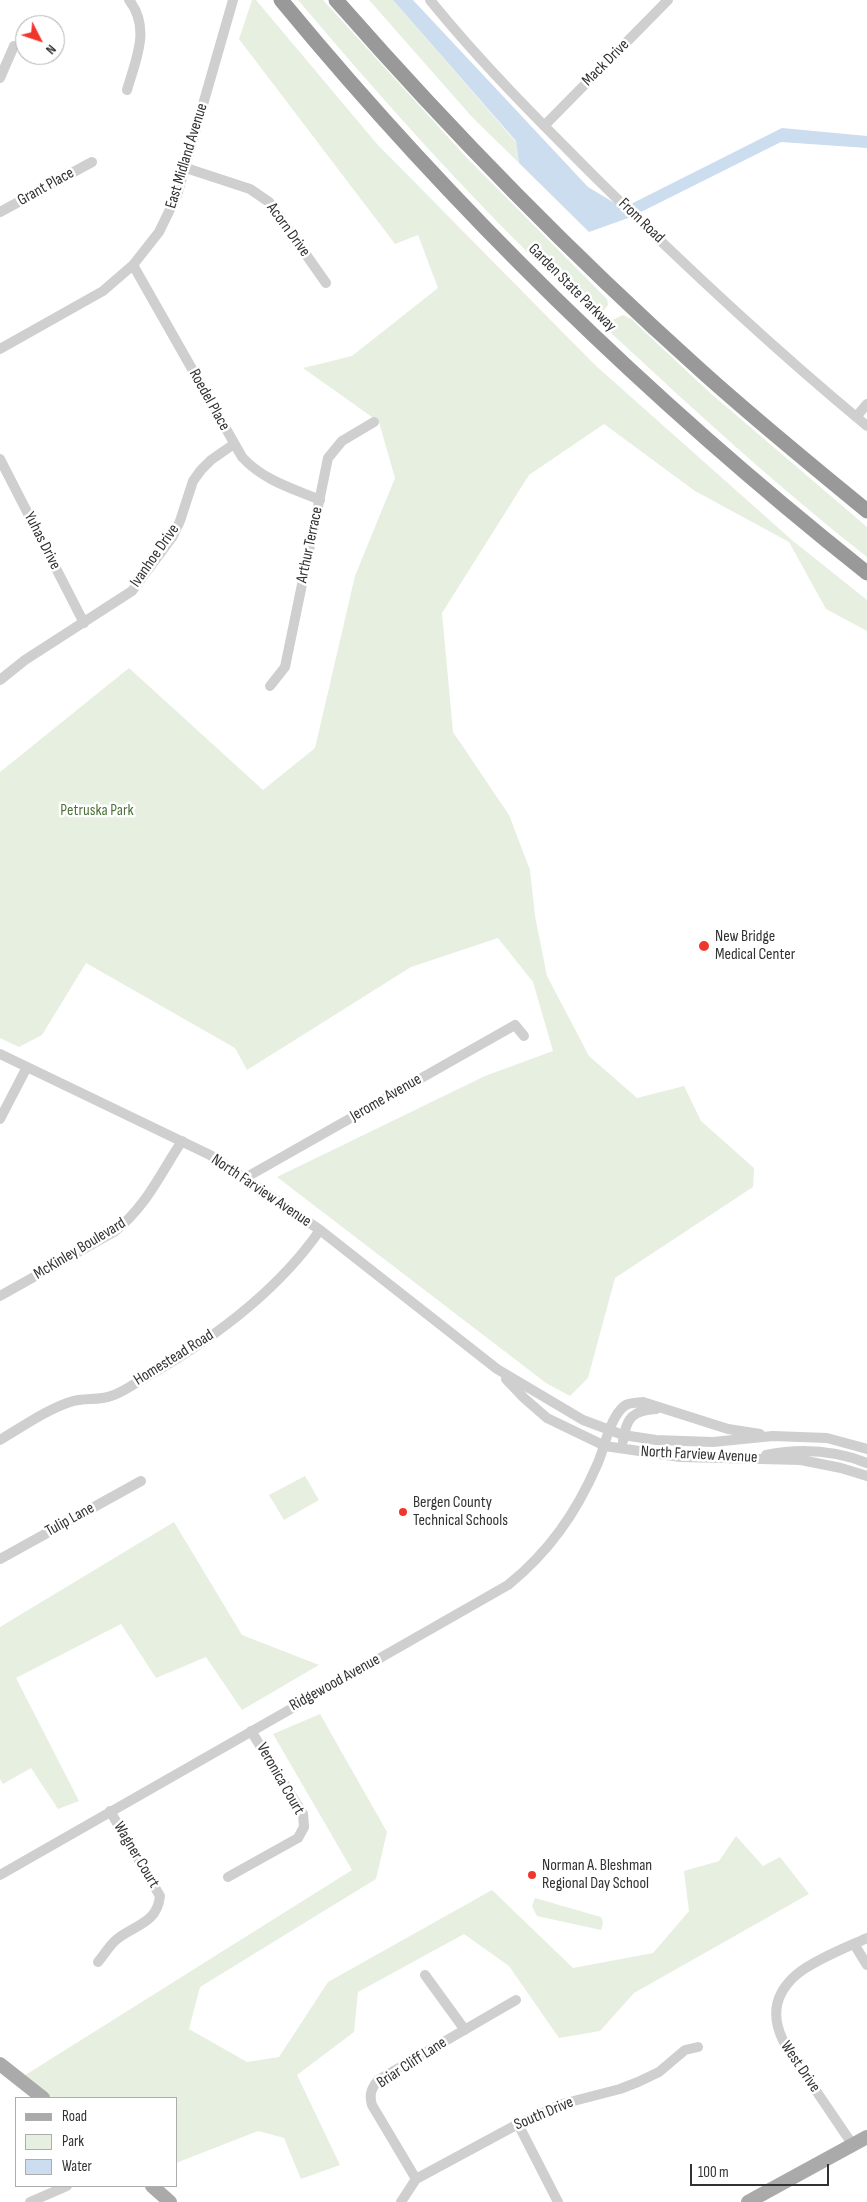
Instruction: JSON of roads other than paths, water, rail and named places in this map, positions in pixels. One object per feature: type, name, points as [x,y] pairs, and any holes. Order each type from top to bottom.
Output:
[{"type":"highway","name":"Garden State Parkway","points":[[281,0],[339,69],[413,150],[591,332],[741,468],[867,573]]},
{"type":"highway","name":"Garden State Parkway","points":[[336,0],[479,155],[586,263],[729,395],[867,511]]},
{"type":"main road","points":[[0,2064],[42,2097]]},
{"type":"main road","points":[[748,2202],[867,2137]]},
{"type":"main road","points":[[153,2187],[170,2202]]},
{"type":"street","points":[[127,90],[142,36],[138,16],[129,0]]},
{"type":"street","name":"East Midland Avenue","points":[[0,349],[95,296],[133,265],[150,246],[169,214],[186,168],[233,0]]},
{"type":"street","name":"From Road","points":[[430,0],[544,126],[642,224],[755,330],[867,426]]},
{"type":"street","name":"Mack Drive","points":[[544,126],[668,0]]},
{"type":"street","points":[[0,78],[14,46]]},
{"type":"street","name":"Grant Place","points":[[0,212],[92,162]]},
{"type":"street","name":"Acorn Drive","points":[[186,168],[250,189],[269,202],[326,283]]},
{"type":"street","name":"Roedel Place","points":[[133,265],[242,456],[261,474],[320,500]]},
{"type":"street","points":[[856,417],[867,404]]},
{"type":"street","name":"Arthur Terrace","points":[[270,686],[285,667],[329,456],[342,441],[374,422]]},
{"type":"street","name":"Ivanhoe Drive","points":[[0,680],[25,660],[123,598],[141,582],[173,536],[197,476],[211,460],[234,444]]},
{"type":"street","name":"Yuhas Drive","points":[[0,459],[84,623]]},
{"type":"street","name":"Jerome Avenue","points":[[245,1178],[515,1025],[524,1036]]},
{"type":"street","name":"North Farview Avenue","points":[[0,1054],[182,1140],[245,1178],[320,1230],[497,1369],[563,1410],[624,1435],[656,1440],[713,1442],[773,1436],[827,1438],[867,1449]]},
{"type":"street","points":[[0,1118],[27,1067]]},
{"type":"street","name":"McKinley Boulevard","points":[[0,1296],[114,1232],[126,1222],[148,1198],[158,1176],[182,1140]]},
{"type":"street","name":"Homestead Road","points":[[0,1440],[69,1402],[86,1398],[112,1396],[190,1351],[236,1316],[284,1274],[298,1260],[320,1230]]},
{"type":"street","name":"North Farview Avenue","points":[[497,1369],[524,1398],[547,1418],[605,1446],[680,1457],[801,1460],[841,1468],[867,1476]]},
{"type":"street","name":"Ridgewood Avenue","points":[[0,1875],[474,1606],[521,1575],[544,1552],[571,1516],[590,1481],[605,1446],[609,1430],[622,1407],[630,1403],[643,1402],[728,1429],[773,1436]]},
{"type":"street","points":[[622,1449],[624,1435],[632,1414],[643,1410],[659,1408]]},
{"type":"street","points":[[748,1458],[785,1451],[808,1450],[840,1454],[867,1463]]},
{"type":"street","name":"Tulip Lane","points":[[0,1559],[141,1480]]},
{"type":"street","name":"Veronica Court","points":[[228,1876],[298,1838],[304,1827],[303,1814],[252,1731]]},
{"type":"street","name":"Wagner Court","points":[[98,1962],[115,1941],[147,1921],[155,1913],[159,1906],[160,1896],[110,1811]]},
{"type":"street","name":"West Drive","points":[[853,2145],[783,2044],[776,2022],[779,1999],[789,1982],[803,1970],[867,1938]]},
{"type":"street","points":[[854,1944],[867,1965]]},
{"type":"street","points":[[425,1975],[465,2030]]},
{"type":"street","name":"Briar Cliff Lane","points":[[416,2179],[372,2106],[370,2093],[378,2080],[516,2000]]},
{"type":"street","name":"South Drive","points":[[400,2202],[416,2179],[518,2124],[562,2104],[620,2089],[638,2082],[659,2072],[685,2050],[698,2047]]},
{"type":"street","points":[[518,2124],[558,2202]]},
{"type":"street","points":[[30,2202],[65,2187]]},
{"type":"water","points":[[393,0],[413,0],[588,187],[623,208],[782,128],[867,136],[867,148],[781,142],[631,217],[589,232],[519,163],[516,141]]},
{"type":"place","name":"New Bridge Medical Center","points":[[704,946]]},
{"type":"place","name":"Bergen County Technical Schools","points":[[403,1512]]},
{"type":"place","name":"Norman A. Bleshman Regional Day School","points":[[532,1875]]},
{"type":"park label","name":"Petruska Park","points":[[97,811]]}]
